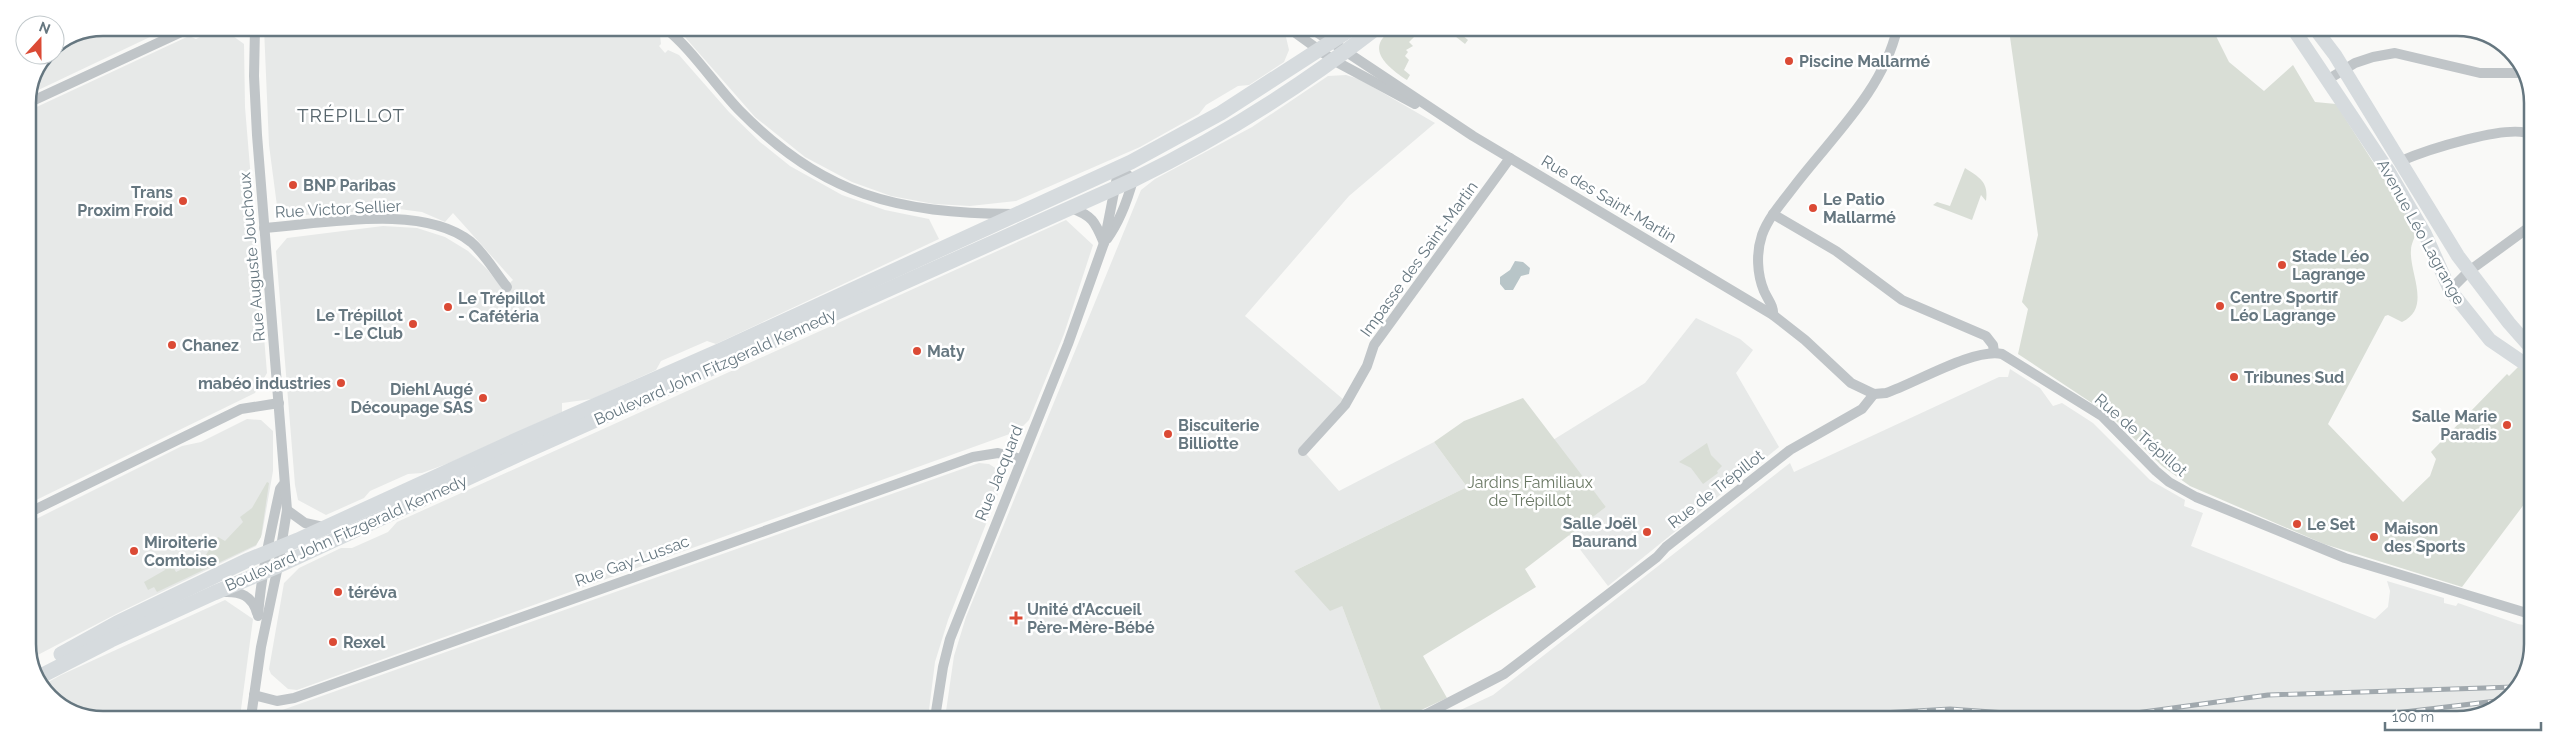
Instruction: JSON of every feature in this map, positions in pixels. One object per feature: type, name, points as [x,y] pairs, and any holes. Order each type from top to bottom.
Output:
[{"type":"main road","name":"Boulevard John Fitzgerald Kennedy","points":[[40,666],[117,624],[275,549],[721,350],[1119,167],[1221,114],[1339,36]]},
{"type":"main road","name":"Boulevard John Fitzgerald Kennedy","points":[[44,675],[111,640],[271,569],[699,373],[1115,189],[1175,159],[1247,118],[1366,36]]},
{"type":"main road","name":"Avenue Léo Lagrange","points":[[2298,36],[2389,172],[2425,234],[2450,290],[2490,340],[2524,363]]},
{"type":"main road","name":"Avenue Léo Lagrange","points":[[2320,36],[2344,70],[2458,256],[2509,324],[2524,340]]},
{"type":"street","points":[[37,99],[173,36]]},
{"type":"street","name":"Rue Auguste Jouchoux","points":[[252,711],[271,569],[287,510],[264,228],[254,76],[255,36]]},
{"type":"street","points":[[672,36],[724,95],[782,150],[812,170],[852,190],[905,206],[957,213],[1014,214]]},
{"type":"street","name":"Rue des Saint-Martin","points":[[1299,36],[1316,50],[1333,60],[1413,103],[1430,108]]},
{"type":"street","name":"Rue des Saint-Martin","points":[[1323,36],[1430,108],[1510,158],[1773,315],[1794,330],[1851,383],[1874,394]]},
{"type":"street","points":[[1773,315],[1773,308],[1764,290],[1758,270],[1758,253],[1763,234],[1773,214],[1868,93],[1884,68],[1895,36]]},
{"type":"street","points":[[2327,80],[2373,57],[2395,53],[2480,73],[2516,73]]},
{"type":"street","points":[[2401,162],[2443,145],[2517,130],[2524,132]]},
{"type":"street","name":"Impasse des Saint-Martin","points":[[1303,451],[1345,405],[1367,366],[1374,345],[1510,158]]},
{"type":"street","points":[[1119,167],[1133,180]]},
{"type":"street","name":"Rue Jacquard","points":[[936,711],[942,667],[950,638],[1068,344],[1104,243],[1119,167]]},
{"type":"street","name":"Rue Jacquard","points":[[1104,243],[1116,226],[1127,201],[1133,180]]},
{"type":"street","points":[[1071,208],[1087,214],[1095,223],[1104,243]]},
{"type":"street","points":[[1773,214],[1836,251],[1902,300],[1944,320],[1986,336],[1993,345],[1994,352],[1976,356],[1902,388],[1874,394]]},
{"type":"street","name":"Rue Victor Sellier","points":[[264,228],[389,218],[414,220],[449,230],[470,242],[507,287]]},
{"type":"street","points":[[2450,290],[2469,271],[2524,232]]},
{"type":"street","name":"Rue de Trépillot","points":[[1994,352],[2017,362],[2102,416],[2156,471],[2173,484],[2196,497],[2345,558],[2524,612]]},
{"type":"street","name":"Rue de Trépillot","points":[[1433,711],[1504,674],[1657,558],[1666,547],[1790,450],[1862,409],[1874,394]]},
{"type":"street","points":[[36,510],[241,409],[279,403]]},
{"type":"street","name":"Rue Gay-Lussac","points":[[254,695],[277,701],[294,698],[973,456],[998,453],[1021,459]]},
{"type":"street","name":"Rue Auguste Jouchoux","points":[[258,616],[275,549],[280,489],[284,484]]},
{"type":"street","points":[[287,510],[305,523],[324,528]]},
{"type":"street","points":[[214,593],[245,594],[254,602],[258,616],[260,647]]},
{"type":"shaded area","points":[[104,36],[152,36],[38,90],[41,78],[49,65],[65,65],[65,49],[78,41]]},
{"type":"shaded area","points":[[189,36],[196,39],[202,36],[233,36],[244,44],[245,107],[267,373],[255,393],[36,500],[36,107]]},
{"type":"shaded area","points":[[264,36],[660,36],[661,44],[659,46],[665,53],[668,50],[679,55],[729,112],[760,142],[790,166],[842,195],[885,210],[929,219],[939,239],[716,344],[707,341],[661,361],[656,370],[592,399],[562,403],[562,412],[449,463],[422,473],[408,474],[370,491],[364,498],[326,515],[298,500],[295,485],[276,251],[287,238],[383,226],[417,228],[445,237],[468,251],[487,269],[503,289],[513,280],[453,213],[445,222],[422,212],[399,209],[289,216],[277,206],[269,145]]},
{"type":"shaded area","points":[[684,36],[1285,36],[1289,50],[1284,62],[1249,85],[1238,86],[1206,105],[1199,114],[1140,147],[1016,201],[970,206],[934,204],[891,196],[852,182],[805,157],[755,117]]},
{"type":"shaded area","points":[[1346,75],[1359,79],[1435,123],[1349,196],[1245,316],[1344,400],[1300,447],[1339,491],[1434,442],[1467,487],[1294,571],[1342,606],[1381,711],[946,711],[954,656],[966,617],[1141,190],[1155,179],[1252,127],[1328,76]]},
{"type":"shaded area","points":[[1066,220],[1093,245],[1064,334],[1029,420],[1018,431],[297,690],[288,689],[271,674],[269,669],[284,583],[299,568],[341,548],[352,548],[388,532],[397,522]]},
{"type":"shaded area","points":[[1515,261],[1523,262],[1530,268],[1529,274],[1521,276],[1513,290],[1505,290],[1500,284],[1500,277],[1510,270]]},
{"type":"shaded area","points":[[1696,318],[1740,339],[1753,350],[1736,373],[1779,447],[1608,586],[1569,535],[1606,507],[1553,440],[1645,383]]},
{"type":"shaded area","points":[[2010,369],[2040,388],[2053,406],[2062,403],[2093,423],[2150,480],[2185,500],[2184,506],[2203,513],[2191,546],[2375,619],[2388,607],[2390,591],[2387,581],[2444,598],[2444,603],[2456,606],[2458,603],[2524,625],[2523,652],[2519,669],[2512,681],[2504,691],[2486,704],[2456,711],[1458,711],[1493,695],[1790,463],[1794,472],[1999,377],[2008,377]]},
{"type":"shaded area","points":[[247,419],[261,420],[273,431],[273,471],[262,534],[256,546],[118,613],[38,655],[36,648],[36,519],[182,446],[201,442]]},
{"type":"shaded area","points":[[979,463],[989,464],[997,469],[1002,479],[1001,486],[948,620],[935,662],[929,711],[279,711]]},
{"type":"shaded area","points":[[225,600],[253,619],[241,711],[95,710],[74,704],[59,694],[49,682]]},
{"type":"green space","points":[[1385,36],[1415,36],[1409,42],[1413,46],[1406,50],[1408,52],[1405,56],[1409,60],[1404,70],[1410,75],[1407,80],[1386,63],[1379,50],[1380,43]]},
{"type":"green space","points":[[1455,36],[1463,36],[1468,40],[1465,44]]},
{"type":"green space","name":"Centre Sportif Léo Lagrange","points":[[2010,36],[2216,36],[2229,62],[2264,91],[2293,65],[2315,102],[2336,104],[2417,231],[2411,250],[2418,299],[2416,308],[2411,316],[2402,322],[2388,315],[2385,316],[2328,424],[2403,502],[2430,476],[2436,459],[2431,452],[2507,374],[2509,376],[2519,366],[2524,371],[2524,504],[2462,587],[2324,544],[2190,486],[2162,466],[2110,415],[2018,354],[2028,309],[2022,302],[2038,235]]},
{"type":"green space","points":[[1965,168],[1979,177],[1987,194],[1986,201],[1981,195],[1972,220],[1933,205],[1937,202],[1950,206]]},
{"type":"green space","name":"Jardins Familiaux de Trépillot","points":[[1523,398],[1606,507],[1525,569],[1536,587],[1423,656],[1447,698],[1419,711],[1381,711],[1342,606],[1330,611],[1294,571],[1467,487],[1434,442],[1464,421]]},
{"type":"green space","points":[[1707,443],[1711,455],[1722,466],[1717,471],[1718,473],[1703,484],[1691,468],[1679,462]]},
{"type":"green space","points":[[267,482],[269,483],[261,537],[256,545],[157,592],[154,587],[148,590],[144,582],[165,570],[163,565],[170,561],[176,572],[203,559],[218,537],[225,541],[243,522],[240,517],[252,508]]},
{"type":"railway","points":[[2151,711],[2268,695],[2507,687]]},
{"type":"railway","points":[[2412,711],[2489,702]]},
{"type":"railway","points":[[1916,711],[1950,709],[1978,711]]},
{"type":"place","name":"Piscine Mallarmé","points":[[1789,61]]},
{"type":"place","name":"BNP Paribas","points":[[293,185]]},
{"type":"place","name":"Trans Proxim Froid","points":[[183,201]]},
{"type":"place","name":"Le Patio Mallarmé","points":[[1813,208]]},
{"type":"place","name":"Stade Léo Lagrange","points":[[2282,265]]},
{"type":"place","name":"Centre Sportif Léo Lagrange","points":[[2220,306]]},
{"type":"place","name":"Le Trépillot - Cafétéria","points":[[448,307]]},
{"type":"place","name":"Le Trépillot - Le Club","points":[[413,324]]},
{"type":"place","name":"Chanez","points":[[172,345]]},
{"type":"place","name":"Maty","points":[[917,351]]},
{"type":"place","name":"Tribunes Sud","points":[[2234,377]]},
{"type":"place","name":"mabéo industries","points":[[341,383]]},
{"type":"place","name":"Diehl Augé Découpage SAS","points":[[483,398]]},
{"type":"place","name":"Salle Marie Paradis","points":[[2507,425]]},
{"type":"place","name":"Biscuiterie Billiotte","points":[[1168,434]]},
{"type":"place","name":"Le Set","points":[[2297,524]]},
{"type":"place","name":"Salle Joël Baurand","points":[[1647,532]]},
{"type":"place","name":"Maison des Sports","points":[[2374,537]]},
{"type":"place","name":"Miroiterie Comtoise","points":[[134,551]]},
{"type":"place","name":"téréva","points":[[338,592]]},
{"type":"place","name":"Unité d’Accueil Père-Mère-Bébé","points":[[1016,618]]},
{"type":"place","name":"Rexel","points":[[333,642]]},
{"type":"district","name":"TRÉPILLOT","points":[[351,115]]}]
